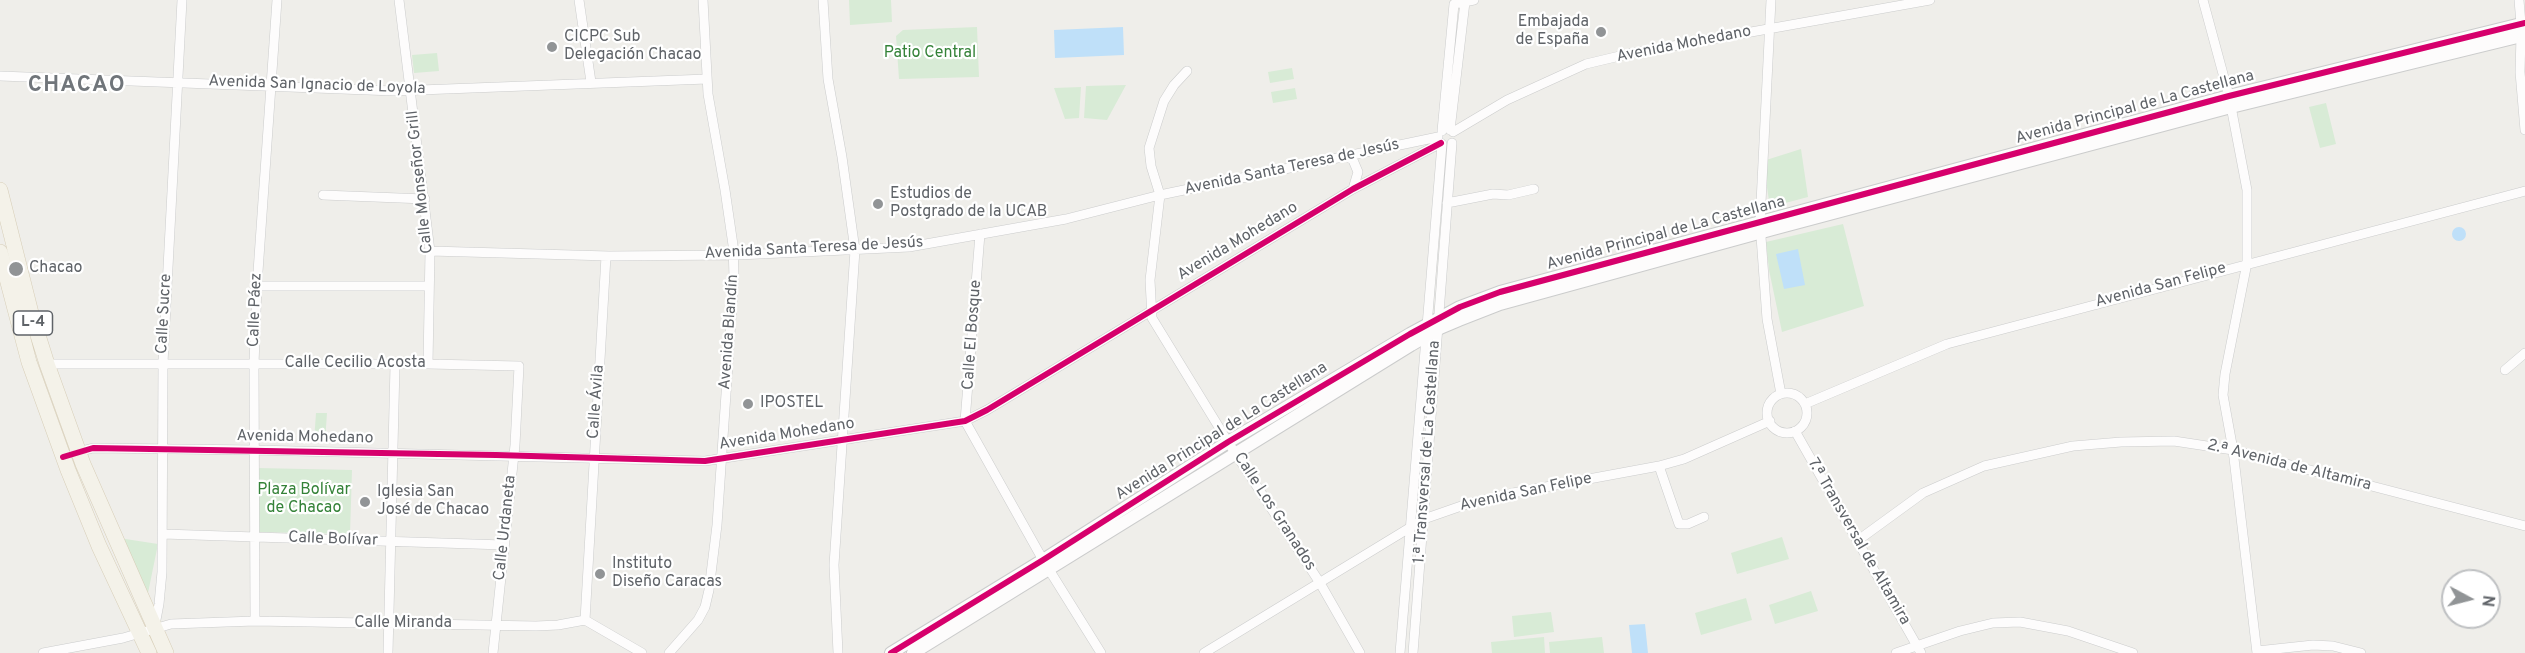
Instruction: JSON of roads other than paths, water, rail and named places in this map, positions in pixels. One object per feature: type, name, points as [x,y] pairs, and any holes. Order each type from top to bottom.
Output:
[{"type":"main road","name":"L-4","points":[[0,190],[28,304],[46,364],[147,630],[149,653]]},
{"type":"main road","name":"L-4","points":[[0,252],[29,362],[63,457],[99,546],[147,630],[166,653]]},
{"type":"street","name":"Calle Sucre","points":[[147,630],[159,604],[162,534],[163,363],[182,0]]},
{"type":"street","name":"Calle Páez","points":[[255,621],[254,364],[257,286],[273,86],[277,0]]},
{"type":"street","name":"Calle Monseñor Grill","points":[[399,0],[430,251],[428,364]]},
{"type":"street","points":[[579,0],[591,82]]},
{"type":"street","name":"Avenida Blandín","points":[[669,653],[698,620],[705,607],[709,590],[717,525],[734,277],[734,255],[707,79],[703,0]]},
{"type":"street","points":[[823,0],[828,79],[842,156],[855,250],[834,565],[838,653]]},
{"type":"street","points":[[1771,0],[1761,228],[1767,320],[1781,394]]},
{"type":"street","name":"Avenida Mohedano","points":[[63,457],[93,448],[722,460],[965,421],[987,410],[1353,189],[1507,100],[1586,64],[1628,54],[1930,0]]},
{"type":"street","points":[[2203,0],[2230,102],[2247,190],[2247,263],[2223,396],[2233,450],[2257,652],[2313,645],[2333,646],[2361,653]]},
{"type":"street","points":[[2519,0],[2523,29],[2520,72],[2525,129]]},
{"type":"street","name":"1.ª Transversal de La Castellana","points":[[1400,653],[1411,526],[1433,327],[1447,203],[1445,137],[1469,1],[1454,4],[1445,137],[1433,327],[1424,519],[1413,653]]},
{"type":"street","name":"Avenida Principal de La Castellana","points":[[913,653],[1228,442],[1500,292],[1761,228],[2230,102],[2523,29]]},
{"type":"street","name":"Calle Los Granados","points":[[1187,70],[1173,85],[1164,100],[1149,148],[1151,166],[1160,195],[1150,280],[1152,310],[1156,326],[1320,583],[1360,653]]},
{"type":"street","name":"Avenida San Ignacio de Loyola","points":[[0,76],[411,90],[707,79]]},
{"type":"street","name":"Avenida Santa Teresa de Jesús","points":[[430,251],[606,256],[734,255],[909,247],[1066,219],[1160,195],[1445,137]]},
{"type":"street","points":[[1346,156],[1353,160],[1358,172],[1353,189]]},
{"type":"street","points":[[1447,203],[1534,189]]},
{"type":"street","name":"Avenida San Felipe","points":[[1805,404],[1947,344],[2525,191]]},
{"type":"street","points":[[323,195],[425,199]]},
{"type":"street","name":"Calle El Bosque","points":[[965,421],[980,234]]},
{"type":"street","name":"Calle Ávila","points":[[585,620],[606,256]]},
{"type":"street","points":[[257,286],[429,286]]},
{"type":"street","name":"Avenida Principal de La Castellana","points":[[891,653],[1235,453],[1433,327]]},
{"type":"street","points":[[2505,370],[2525,353]]},
{"type":"street","name":"Calle Cecilio Acosta","points":[[46,364],[519,366]]},
{"type":"street","points":[[388,653],[395,365]]},
{"type":"street","name":"Calle Urdaneta","points":[[493,653],[514,456],[519,366]]},
{"type":"street","points":[[1781,394],[1795,394],[1805,404],[1806,419],[1795,431],[1778,430],[1770,421],[1768,407],[1773,399],[1781,394]]},
{"type":"street","points":[[965,421],[1101,653]]},
{"type":"street","name":"Avenida San Felipe","points":[[1204,653],[1424,519],[1467,504],[1501,496],[1659,466],[1684,459],[1770,421]]},
{"type":"street","name":"7.ª Transversal de Altamira","points":[[1795,431],[1919,649]]},
{"type":"street","name":"2.ª Avenida de Altamira","points":[[1857,540],[1923,492],[1984,466],[2073,446],[2132,441],[2174,441],[2233,450],[2525,526]]},
{"type":"street","points":[[1659,466],[1679,524],[1688,524],[1704,517]]},
{"type":"street","name":"Calle Bolívar","points":[[162,534],[504,545]]},
{"type":"street","points":[[585,620],[642,653]]},
{"type":"street","name":"Calle Miranda","points":[[46,653],[171,624],[255,621],[558,626],[585,620]]},
{"type":"street","points":[[1896,653],[1919,649],[1960,631],[1993,623],[2020,622],[2068,631],[2133,653]]},
{"type":"water","points":[[1123,27],[1124,55],[1055,58],[1054,30]]},
{"type":"water","points":[[2459,227],[2464,229],[2466,234],[2464,239],[2459,241],[2454,239],[2452,234],[2454,229]]},
{"type":"water","points":[[1798,249],[1805,285],[1784,289],[1776,254]]},
{"type":"water","points":[[1645,624],[1648,653],[1632,653],[1629,625]]},
{"type":"place","name":"Embajada de España","points":[[1601,32]]},
{"type":"place","name":"CICPC Sub Delegación Chacao","points":[[552,47]]},
{"type":"place","name":"Estudios de Postgrado de la UCAB","points":[[878,204]]},
{"type":"place","name":"Chacao","points":[[16,269]]},
{"type":"place","name":"IPOSTEL","points":[[748,404]]},
{"type":"place","name":"Iglesia San José de Chacao","points":[[365,502]]},
{"type":"place","name":"Instituto Diseño Caracas","points":[[600,574]]},
{"type":"district","name":"CHACAO","points":[[77,87]]},
{"type":"park label","name":"Patio Central","points":[[930,54]]},
{"type":"park label","name":"Plaza Bolívar de Chacao","points":[[304,500]]}]
